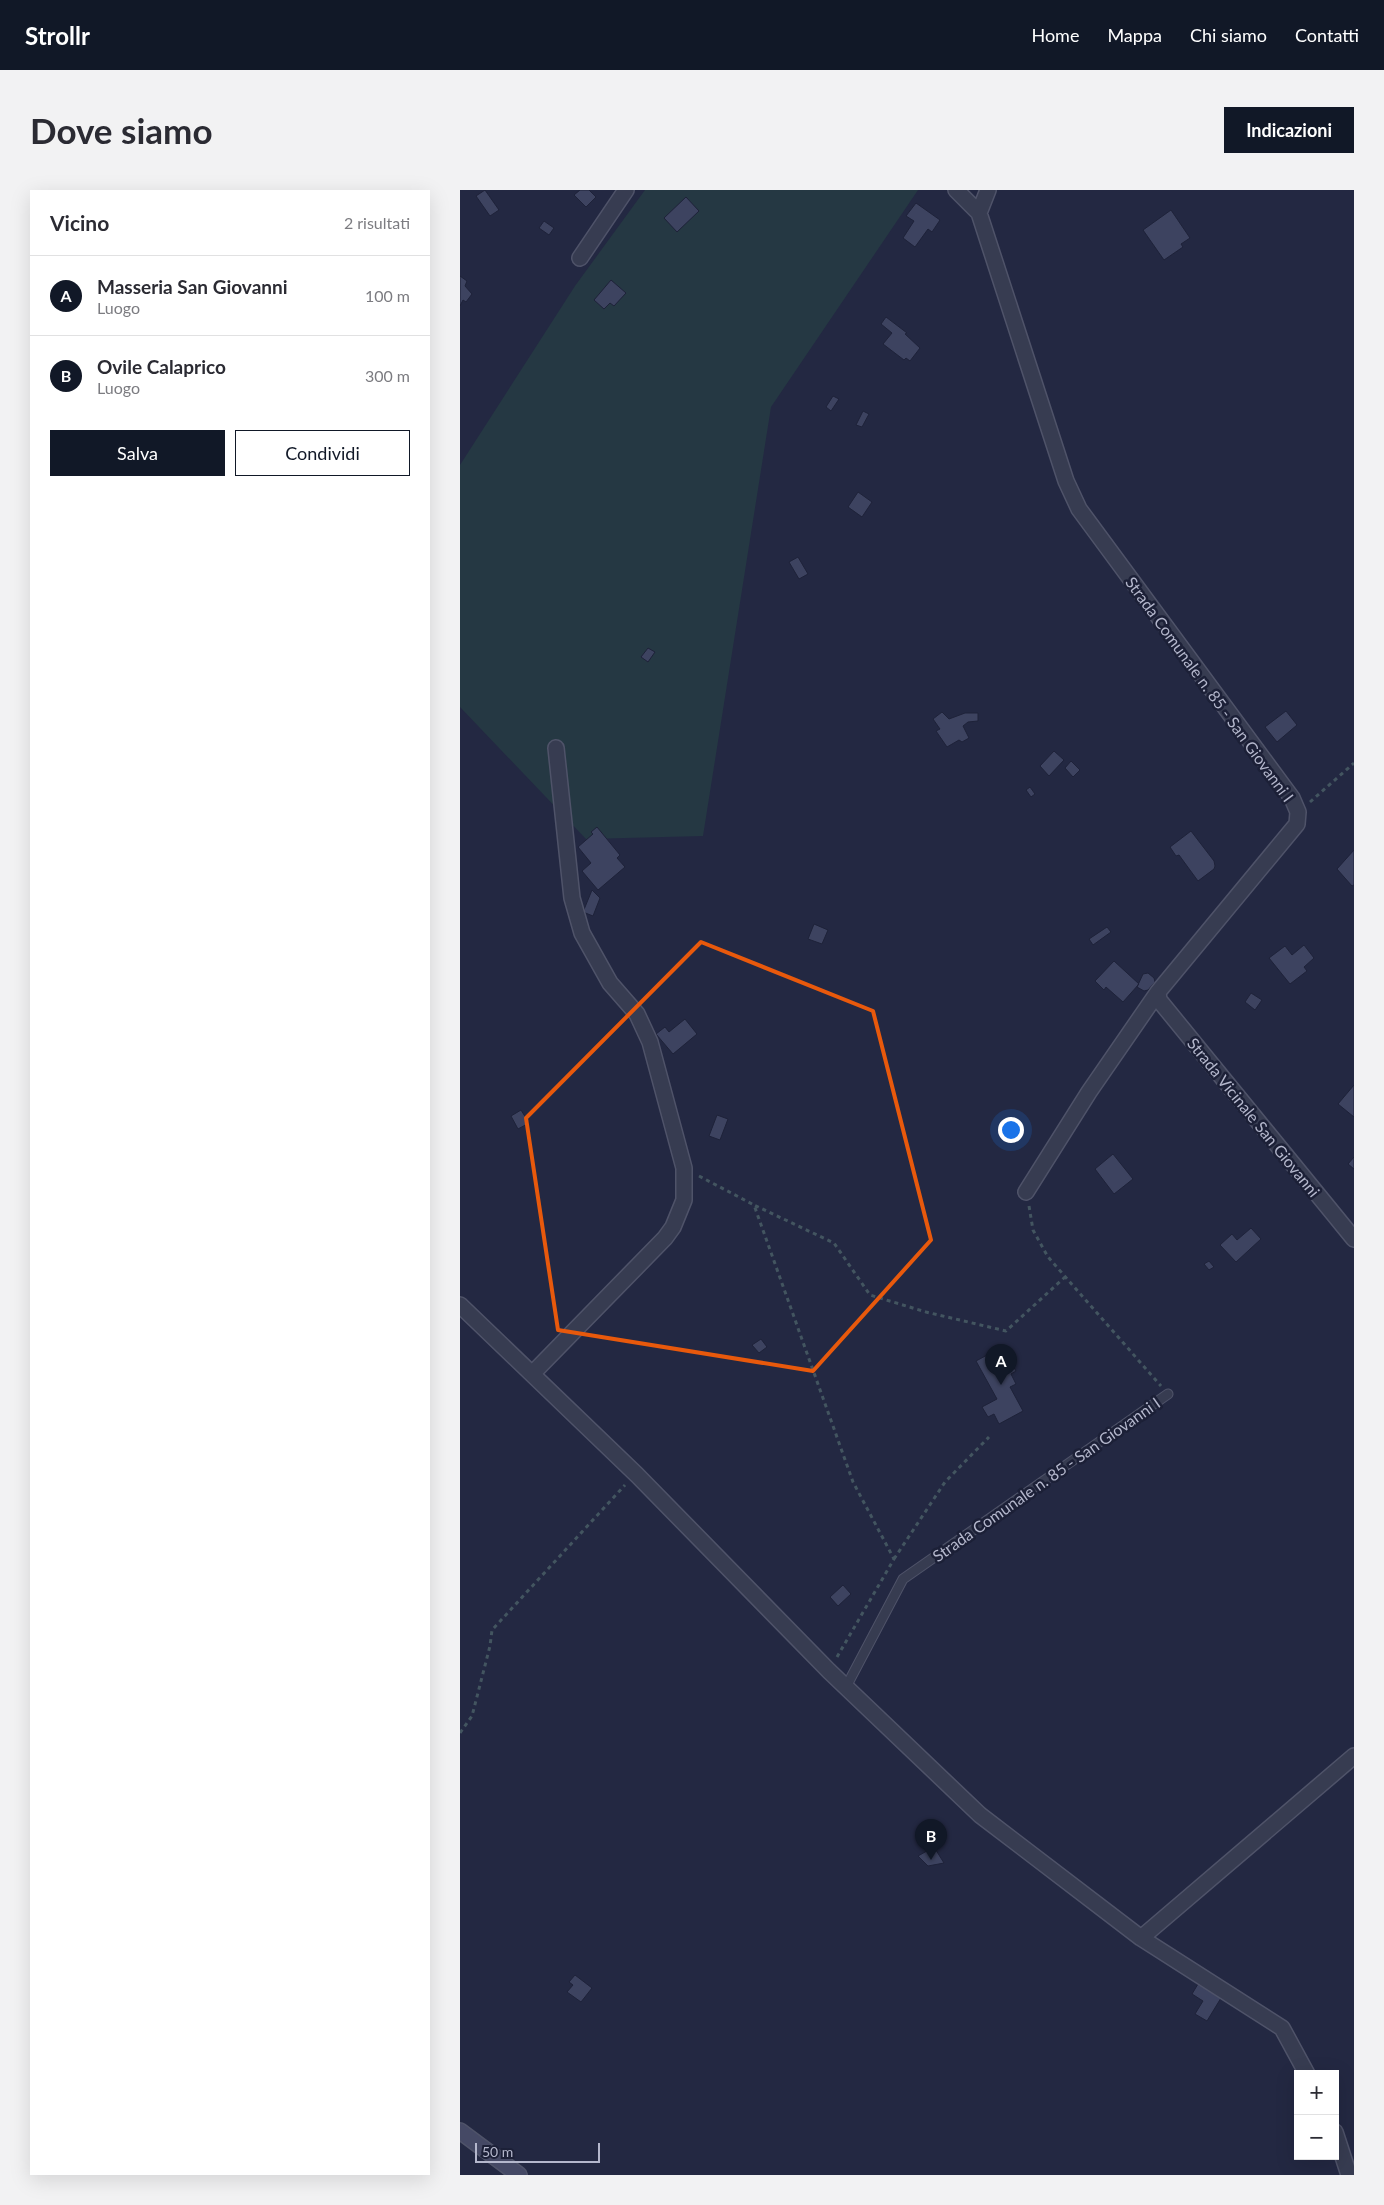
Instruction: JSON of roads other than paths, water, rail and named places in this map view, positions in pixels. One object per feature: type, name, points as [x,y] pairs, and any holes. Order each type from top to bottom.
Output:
[{"type":"street","points":[[580,258],[626,190]]},
{"type":"street","points":[[979,213],[988,190]]},
{"type":"street","name":"Strada Comunale n. 85 - San Giovanni I","points":[[957,192],[979,213],[1066,481],[1078,509],[1292,798],[1298,812],[1297,824],[1158,992],[1089,1092],[1026,1192]]},
{"type":"street","points":[[532,1374],[665,1238],[673,1227],[684,1200],[684,1168],[650,1042],[637,1014],[610,983],[582,933],[572,898],[556,748]]},
{"type":"street","name":"Strada Vicinale San Giovanni","points":[[1158,992],[1159,1000],[1354,1240]]},
{"type":"street","points":[[460,1305],[637,1475],[829,1671],[980,1815],[1141,1938],[1282,2028],[1305,2070]]},
{"type":"street","points":[[1141,1938],[1354,1756]]},
{"type":"street","points":[[460,2131],[519,2175]]},
{"type":"street","points":[[1339,2144],[1349,2175]]},
{"type":"lane","name":"Strada Comunale n. 85 - San Giovanni I","points":[[846,1686],[903,1578],[1168,1394]]},
{"type":"place","name":"Masseria San Giovanni","points":[[1001,1385]]},
{"type":"place","name":"Ovile Calaprico","points":[[931,1860]]}]
